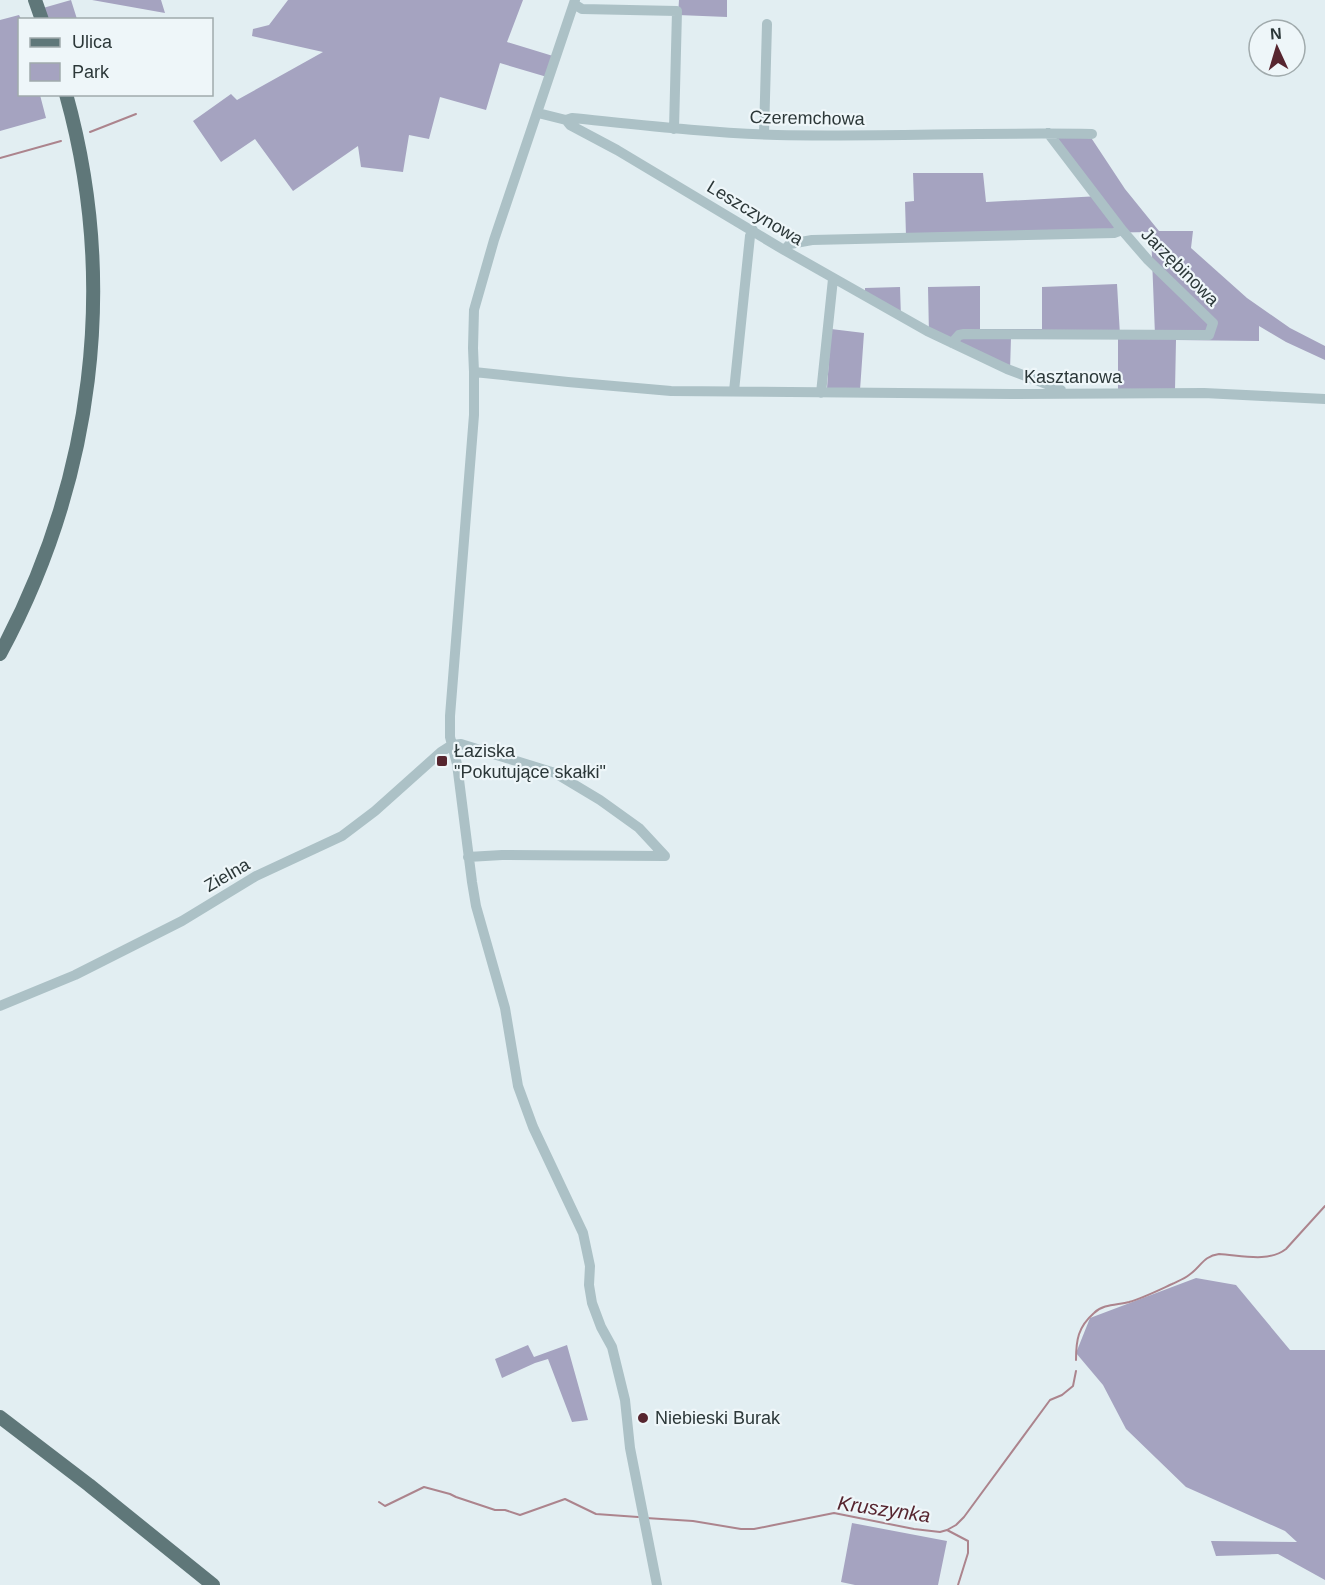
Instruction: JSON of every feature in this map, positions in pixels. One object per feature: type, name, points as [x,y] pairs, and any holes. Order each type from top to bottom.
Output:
[{"type":"main road","points":[[35,0],[41,18]]},
{"type":"main road","points":[[0,654],[25,604],[66,494],[78,443],[89,373],[93,256],[82,161],[66,96]]},
{"type":"main road","points":[[0,1417],[213,1585]]},
{"type":"street","points":[[657,1585],[630,1448],[625,1400],[612,1347],[592,1304],[589,1285],[590,1266],[583,1233],[533,1127],[518,1086],[505,1008],[476,906],[457,764],[450,737],[450,716],[474,415],[474,310],[494,240],[574,2],[582,9],[677,11],[674,129]]},
{"type":"street","points":[[764,134],[767,24]]},
{"type":"street","name":"Leszczynowa","points":[[538,113],[566,120],[570,125],[617,150],[833,279],[927,331],[1007,369],[1058,388],[1061,394]]},
{"type":"street","name":"Czeremchowa","points":[[566,120],[573,118],[674,129],[764,134],[912,136],[1092,134]]},
{"type":"street","points":[[1048,133],[1122,230]]},
{"type":"street","points":[[734,391],[750,236],[753,230]]},
{"type":"street","name":"Jarzębinowa","points":[[784,250],[790,244],[812,240],[1114,233],[1122,230],[1148,260],[1213,323],[1209,335],[964,334],[959,335],[952,343]]},
{"type":"street","points":[[821,393],[833,279]]},
{"type":"street","name":"Kasztanowa","points":[[474,372],[671,391],[1204,393],[1325,399]]},
{"type":"street","points":[[452,745],[461,744],[555,773],[600,800],[639,828],[665,856],[501,855],[468,857]]},
{"type":"street","name":"Zielna","points":[[0,1006],[75,975],[182,921],[256,876],[342,836],[452,745]]},
{"type":"green space","points":[[71,0],[77,18],[47,18],[43,8]]},
{"type":"green space","points":[[92,0],[161,0],[165,13]]},
{"type":"green space","points":[[288,0],[523,0],[507,42],[553,56],[547,77],[500,63],[486,110],[440,97],[429,139],[409,135],[403,172],[361,167],[358,146],[293,191],[255,139],[221,162],[193,121],[231,94],[237,100],[323,52],[252,36],[253,29],[269,25]]},
{"type":"green space","points":[[679,0],[727,0],[727,17],[678,15]]},
{"type":"green space","points":[[19,15],[20,18],[18,18],[18,96],[40,96],[46,118],[0,131],[0,20]]},
{"type":"green space","points":[[1086,130],[1125,189],[1159,231],[1193,231],[1191,248],[1247,298],[1290,328],[1325,346],[1325,360],[1286,342],[1259,326],[1259,341],[1176,340],[1175,390],[1118,389],[1118,336],[1011,337],[1010,371],[929,335],[928,287],[980,286],[980,329],[1042,329],[1042,287],[1117,284],[1120,335],[1155,335],[1151,232],[906,236],[905,202],[914,201],[913,173],[983,173],[986,202],[1100,196],[1051,131]]},
{"type":"green space","points":[[900,287],[901,318],[865,297],[865,288]]},
{"type":"green space","points":[[831,329],[864,333],[860,390],[827,389]]},
{"type":"green space","points":[[1196,1278],[1236,1285],[1290,1350],[1325,1350],[1325,1580],[1278,1554],[1216,1556],[1211,1541],[1297,1542],[1285,1531],[1186,1487],[1126,1429],[1103,1385],[1076,1353],[1090,1318]]},
{"type":"green space","points":[[528,1345],[534,1357],[567,1345],[588,1420],[572,1422],[548,1359],[502,1378],[495,1359]]},
{"type":"green space","points":[[852,1523],[947,1541],[938,1585],[855,1585],[841,1582]]},
{"type":"waterway","points":[[90,132],[136,114]]},
{"type":"waterway","points":[[0,158],[61,141]]},
{"type":"waterway","name":"Kruszynka","points":[[1076,1360],[1077,1340],[1081,1329],[1098,1310],[1106,1306],[1129,1302],[1181,1280],[1214,1255],[1262,1257],[1279,1253],[1286,1249],[1325,1206]]},
{"type":"waterway","name":"Kruszynka","points":[[646,1518],[754,1529],[834,1513],[914,1529],[940,1532],[947,1530],[964,1517],[1050,1400],[1062,1395],[1073,1386],[1076,1371]]},
{"type":"waterway","name":"Kruszynka","points":[[379,1502],[385,1506],[424,1487],[495,1510],[505,1510],[520,1515],[565,1499],[596,1514],[638,1517]]},
{"type":"waterway","points":[[947,1530],[968,1541],[968,1553],[958,1585]]},
{"type":"place","name":"Łaziska \"Pokutujące skałki\"","points":[[442,761]]},
{"type":"place","name":"Niebieski Burak","points":[[643,1418]]}]
